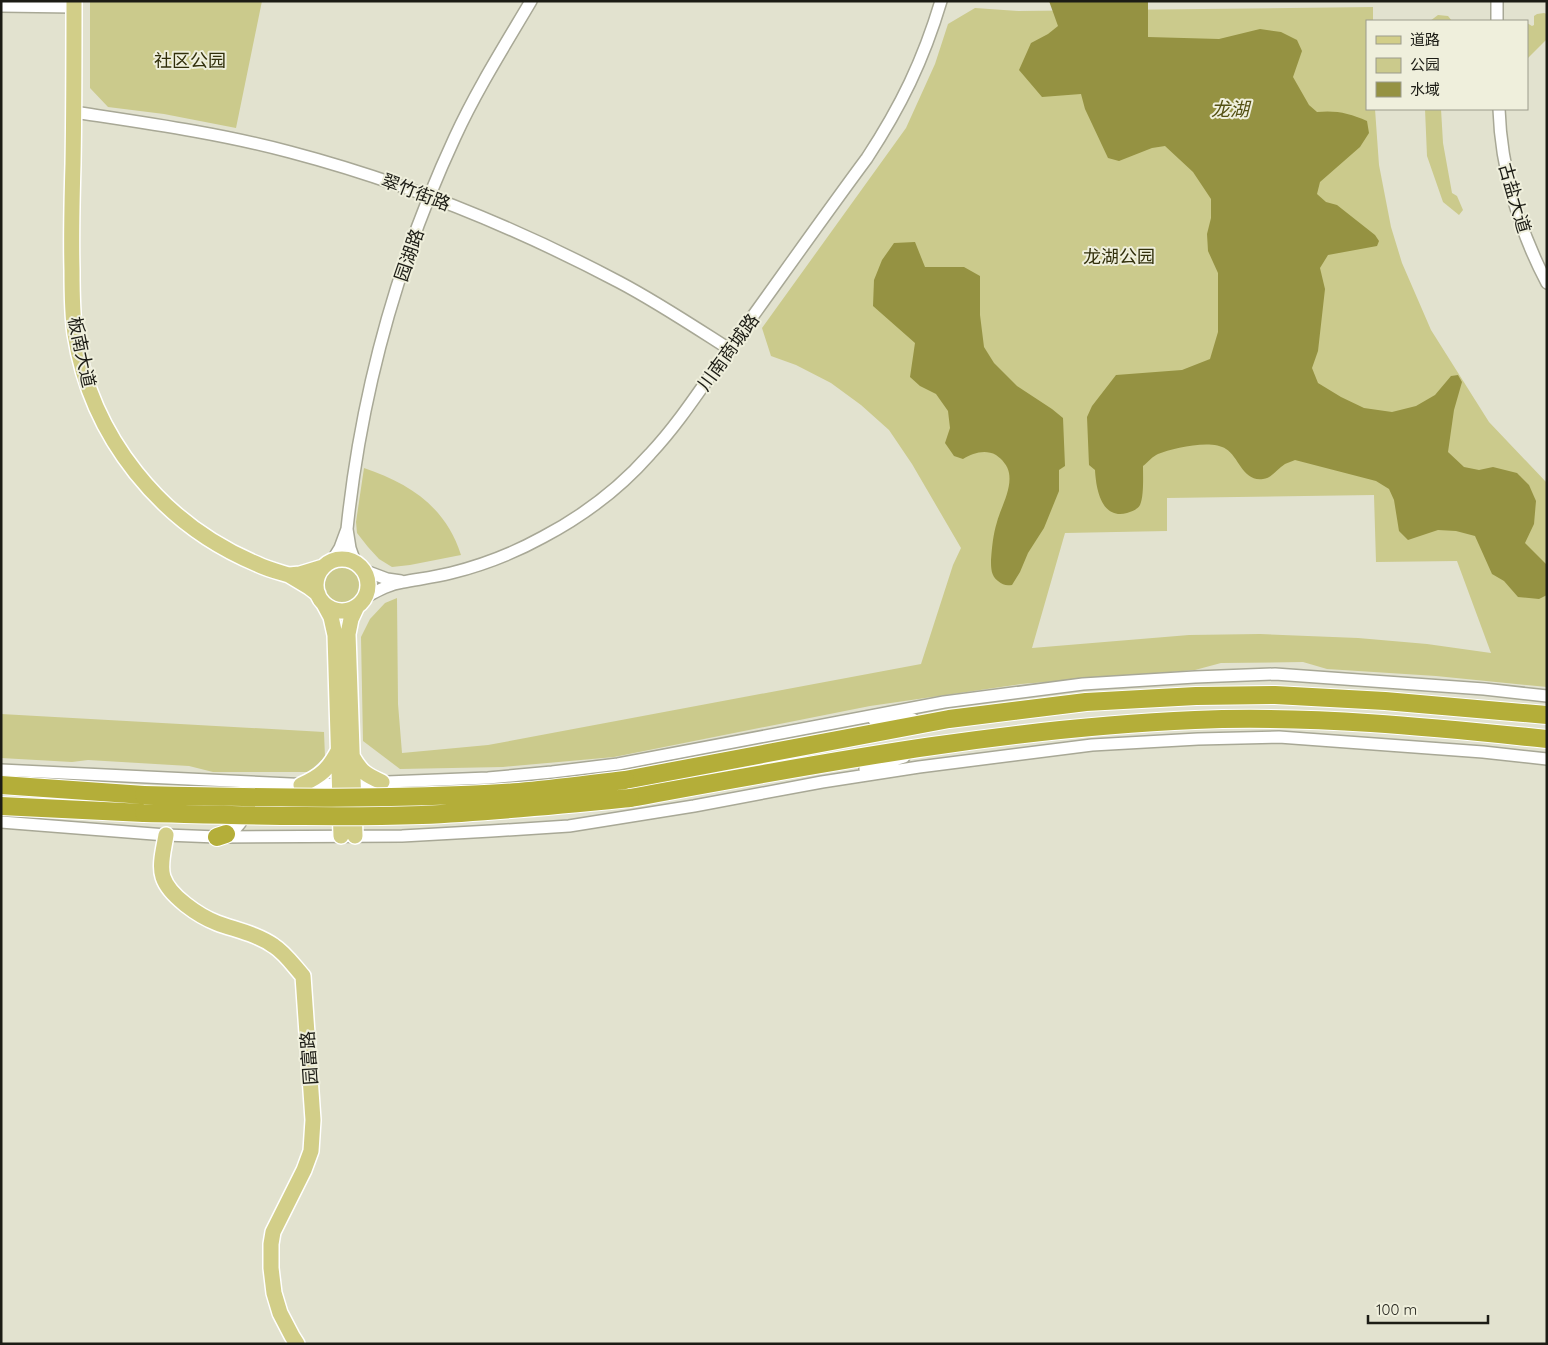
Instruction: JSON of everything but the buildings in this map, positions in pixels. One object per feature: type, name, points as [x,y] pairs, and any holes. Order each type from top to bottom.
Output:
[{"type":"highway","points":[[1,785],[144,795],[298,798],[521,792],[625,780],[950,719],[1086,702],[1196,696],[1255,695],[1376,701],[1547,715]]},
{"type":"highway","points":[[1,806],[144,813],[298,816],[422,815],[524,808],[630,798],[869,755],[953,743],[1090,726],[1196,720],[1279,719],[1464,731],[1547,739]]},
{"type":"main road","name":"板南大道","points":[[74,4],[74,112],[71,215],[72,303],[75,333],[91,396],[114,443],[144,484],[165,506],[190,526],[227,550],[257,565],[289,575]]},
{"type":"main road","points":[[289,575],[300,574],[344,559],[359,566],[368,581],[367,592],[351,619],[348,634],[345,752],[360,770],[382,782]]},
{"type":"main road","points":[[328,564],[320,572],[316,583],[321,599],[331,617],[335,635],[345,752],[348,836]]},
{"type":"main road","points":[[289,575],[305,584],[334,610],[352,609],[361,602]]},
{"type":"main road","points":[[301,785],[315,779],[345,752]]},
{"type":"main road","name":"园富路","points":[[166,835],[162,858],[162,876],[171,892],[191,908],[215,922],[247,932],[274,946],[303,976],[313,1120],[311,1151],[304,1170],[272,1232],[271,1244],[274,1293],[280,1313],[297,1344]]},
{"type":"street","name":"园湖路","points":[[347,530],[352,482],[361,427],[387,319],[429,196],[456,135],[496,59],[531,1]]},
{"type":"street","name":"川南商城路","points":[[402,582],[452,573],[485,563],[544,536],[600,500],[628,477],[651,454],[691,402],[867,158],[891,121],[920,61],[941,1]]},
{"type":"street","points":[[1497,1],[1497,20]]},
{"type":"street","points":[[1,6],[74,4]]},
{"type":"street","name":"古盐大道","points":[[1498,110],[1503,154],[1512,192],[1530,246],[1547,283]]},
{"type":"street","name":"翠竹街路","points":[[74,112],[228,138],[289,151],[377,177],[508,228],[620,283],[729,348]]},
{"type":"street","points":[[328,564],[340,548],[347,530]]},
{"type":"street","points":[[347,530],[350,548],[359,566],[387,579],[402,582]]},
{"type":"street","points":[[361,602],[386,587],[402,582]]},
{"type":"street","points":[[491,831],[482,831],[474,828],[467,822],[460,806],[461,797],[465,789],[479,779],[618,764],[944,702],[1044,688],[1215,676],[1275,674],[1484,689],[1547,696]]},
{"type":"street","points":[[839,721],[950,719]]},
{"type":"street","points":[[1,822],[166,835],[222,836],[402,836],[569,826],[919,767],[1083,746],[1198,738],[1279,737],[1483,752],[1547,759]]},
{"type":"street","points":[[822,782],[953,743]]},
{"type":"street","points":[[1,770],[92,773],[221,782],[301,785],[488,778]]},
{"type":"street","points":[[221,782],[237,791],[245,806],[244,816],[240,824],[234,830],[222,836]]},
{"type":"green space","name":"社区公园","points":[[90,1],[262,1],[236,128],[164,114],[108,107],[90,88]]},
{"type":"green space","name":"龙湖公园","points":[[1373,7],[1373,20],[1366,20],[1366,110],[1375,110],[1379,165],[1391,227],[1402,263],[1431,330],[1489,422],[1547,483],[1547,687],[1436,676],[1327,669],[1303,662],[1221,663],[1195,670],[1021,684],[870,706],[614,757],[503,767],[400,769],[363,741],[361,637],[370,619],[385,603],[397,598],[398,704],[402,753],[488,745],[921,664],[953,565],[961,548],[912,464],[889,430],[861,405],[831,383],[796,365],[771,356],[762,328],[906,128],[935,64],[948,24],[975,8],[1018,11]],"holes":[[[1374,495],[1376,562],[1457,561],[1491,653],[1427,644],[1358,638],[1260,634],[1189,635],[1032,648],[1065,533],[1167,531],[1167,498]]]},
{"type":"green space","points":[[1537,14],[1547,14],[1547,39],[1528,58],[1528,24],[1534,25],[1534,16]]},
{"type":"green space","points":[[1438,15],[1448,16],[1451,20],[1431,20]]},
{"type":"green space","points":[[1425,110],[1441,110],[1443,143],[1452,193],[1457,196],[1463,210],[1459,215],[1443,202],[1427,156]]},
{"type":"green space","points":[[364,468],[396,481],[424,499],[446,523],[461,555],[392,567],[379,559],[357,533],[356,522]]},
{"type":"green space","points":[[342,567],[349,568],[355,572],[359,578],[359,592],[355,598],[349,602],[342,603],[335,602],[329,598],[325,592],[324,585],[325,578],[329,572],[335,568]]},
{"type":"green space","points":[[1,714],[324,732],[325,757],[309,772],[213,772],[189,766],[88,760],[72,762],[1,758]]},
{"type":"water","name":"龙湖","points":[[1049,1],[1148,1],[1148,37],[1219,39],[1260,29],[1281,32],[1297,40],[1302,51],[1293,77],[1309,105],[1317,112],[1330,111],[1342,113],[1367,121],[1369,133],[1360,147],[1320,182],[1317,194],[1326,202],[1337,205],[1375,235],[1379,241],[1377,246],[1328,255],[1320,268],[1325,289],[1318,351],[1312,368],[1318,383],[1341,397],[1364,408],[1392,412],[1416,406],[1435,395],[1451,376],[1458,375],[1462,382],[1454,410],[1448,452],[1464,467],[1479,470],[1493,467],[1517,473],[1529,485],[1536,501],[1534,524],[1525,543],[1547,565],[1547,595],[1539,599],[1518,597],[1504,581],[1492,574],[1475,536],[1456,531],[1438,530],[1408,540],[1399,531],[1394,500],[1389,489],[1376,481],[1295,460],[1285,464],[1269,477],[1256,479],[1246,473],[1231,453],[1220,446],[1202,445],[1173,449],[1156,455],[1143,466],[1142,497],[1137,508],[1127,513],[1118,514],[1111,512],[1106,507],[1099,493],[1095,470],[1089,465],[1087,417],[1092,406],[1116,375],[1182,370],[1210,359],[1218,332],[1218,273],[1208,251],[1207,234],[1211,218],[1211,199],[1193,172],[1165,146],[1152,148],[1119,161],[1108,158],[1085,109],[1081,94],[1042,97],[1019,70],[1031,43],[1058,26]]},
{"type":"water","points":[[915,242],[925,267],[964,267],[980,276],[980,315],[984,347],[994,363],[1017,386],[1063,418],[1065,466],[1059,470],[1059,491],[1044,528],[1028,553],[1012,585],[1005,585],[996,579],[991,566],[995,532],[1010,479],[1007,468],[996,455],[988,452],[975,454],[963,459],[954,456],[945,443],[950,428],[948,411],[936,394],[920,386],[910,377],[915,343],[873,306],[874,280],[882,260],[894,243]]}]
